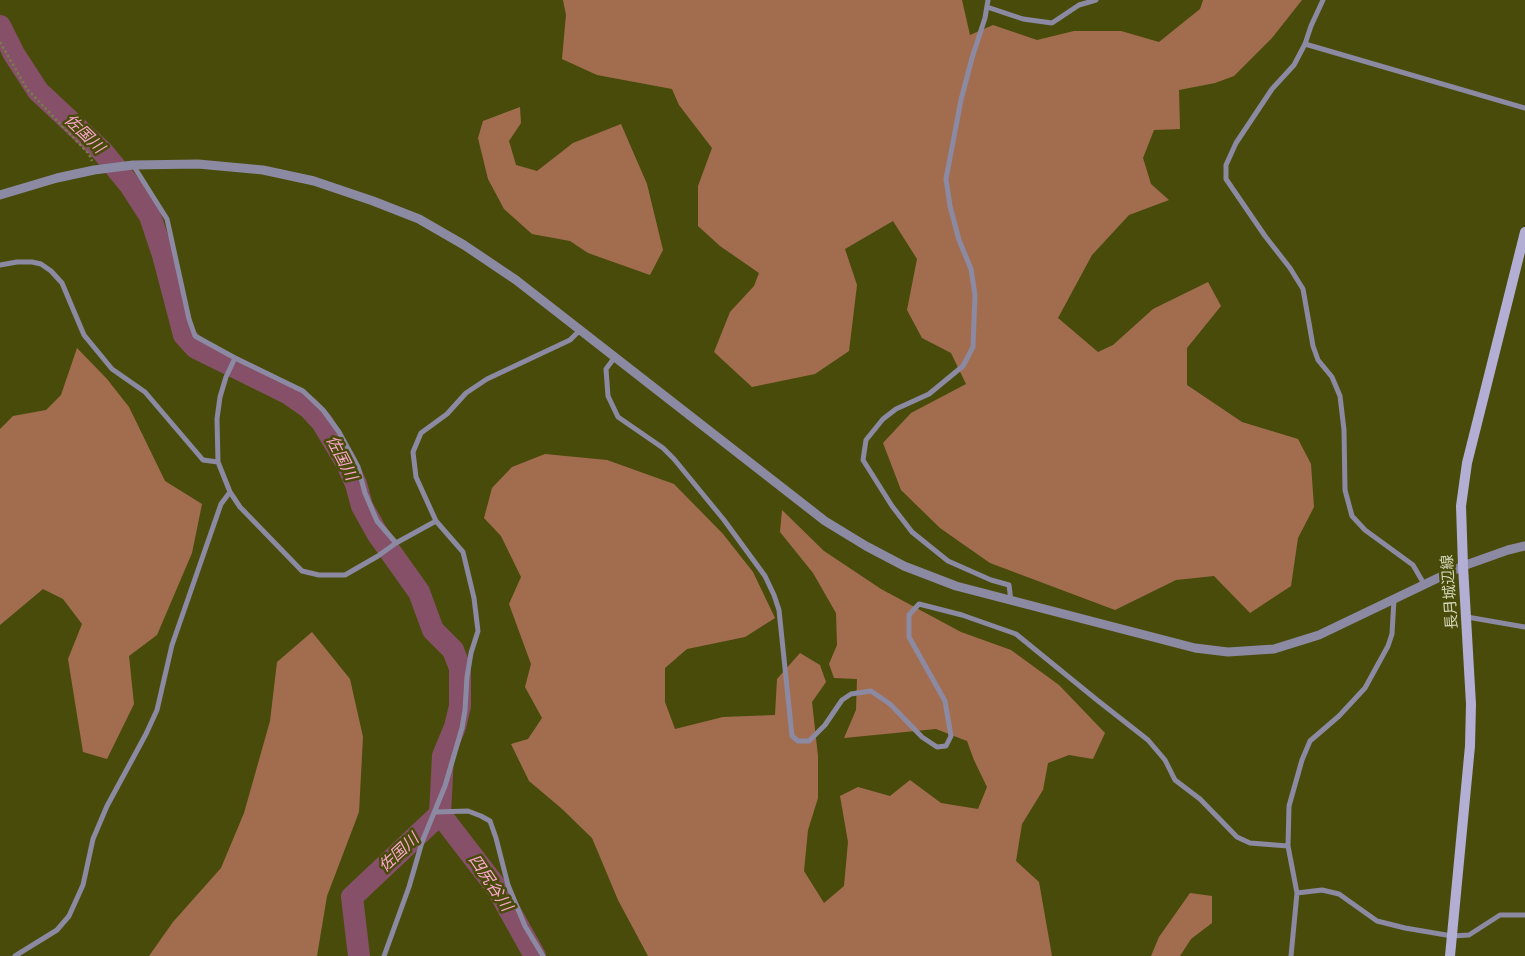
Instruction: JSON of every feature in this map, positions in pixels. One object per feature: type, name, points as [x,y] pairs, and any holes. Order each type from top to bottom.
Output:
[{"type":"main road","name":"長月城辺線","points":[[1450,956],[1470,746],[1472,704],[1462,566],[1461,506],[1467,463],[1525,232]]},
{"type":"street","points":[[988,0],[985,18],[961,100],[946,179],[950,206],[959,240],[971,269],[975,294],[973,347],[963,366],[929,394],[896,408],[883,419],[866,440],[863,460],[892,506],[912,532],[948,561],[1009,586],[1011,602]]},
{"type":"street","points":[[987,7],[1023,19],[1052,23],[1078,5],[1096,0]]},
{"type":"street","points":[[1323,0],[1305,44],[1294,64],[1272,89],[1236,142],[1226,165],[1226,179],[1303,289],[1313,346],[1318,360],[1332,377],[1340,396],[1344,430],[1345,490],[1352,516],[1365,530],[1413,565],[1424,584]]},
{"type":"street","points":[[1305,44],[1525,108]]},
{"type":"street","points":[[0,195],[57,178],[94,170],[133,165],[198,164],[263,170],[314,181],[373,201],[419,219],[464,245],[516,280],[825,521],[866,546],[904,566],[956,586],[1011,602],[1195,648],[1228,652],[1274,649],[1318,635],[1462,566],[1525,546]]},
{"type":"street","points":[[133,165],[167,219],[189,319],[195,336],[303,391],[323,410],[339,432],[358,467],[365,493],[377,521],[396,543]]},
{"type":"street","points":[[0,265],[32,262],[41,264],[51,270],[62,283],[84,335],[112,369],[145,392],[203,460],[218,462]]},
{"type":"street","points":[[384,956],[409,887],[422,842],[436,812],[445,786],[462,728],[466,710],[467,677],[471,653],[478,631],[474,598],[463,552],[436,520],[416,477],[413,452],[421,433],[447,414],[466,393],[487,379],[570,340],[580,330]]},
{"type":"street","points":[[615,357],[606,369],[608,396],[618,417],[663,448],[674,459],[724,520],[765,576],[779,610],[792,736],[798,741],[809,741],[825,725],[842,700],[851,694],[871,692],[890,704],[922,737],[937,747],[946,746],[951,736],[945,701],[909,637],[909,615],[919,604],[962,615],[1016,634],[1148,740],[1165,760],[1175,780],[1200,799],[1238,837],[1250,843],[1288,846]]},
{"type":"street","points":[[235,358],[226,377],[220,397],[217,419],[218,462],[230,492],[240,507],[302,571],[318,576],[345,575],[436,520]]},
{"type":"street","points":[[15,956],[57,930],[69,916],[83,885],[93,839],[107,806],[157,710],[172,645],[221,504],[230,492]]},
{"type":"street","points":[[1291,956],[1297,893],[1288,846],[1289,806],[1302,760],[1310,741],[1339,716],[1365,688],[1388,646],[1392,634],[1394,598]]},
{"type":"street","points":[[1467,617],[1525,627]]},
{"type":"street","points":[[436,812],[468,811],[490,821],[508,885],[525,926],[543,956]]},
{"type":"street","points":[[1297,893],[1322,890],[1339,894],[1377,921],[1452,936],[1469,935],[1500,914],[1525,915]]},
{"type":"path","points":[[0,42],[27,89],[89,154],[94,170]]},
{"type":"shaded area","points":[[563,0],[962,0],[970,35],[993,25],[1037,40],[1074,31],[1121,31],[1159,42],[1200,9],[1203,0],[1302,0],[1272,38],[1234,76],[1215,83],[1179,90],[1180,129],[1154,130],[1143,158],[1151,184],[1169,200],[1129,215],[1092,255],[1058,318],[1098,352],[1113,345],[1153,309],[1208,282],[1221,306],[1187,348],[1187,385],[1242,422],[1298,439],[1311,464],[1314,507],[1298,538],[1291,586],[1250,613],[1214,576],[1176,580],[1115,610],[990,563],[940,528],[901,490],[883,443],[911,413],[966,384],[951,353],[922,338],[907,310],[917,259],[893,221],[845,249],[857,285],[849,351],[815,374],[752,387],[714,352],[730,312],[754,286],[759,273],[720,246],[698,226],[698,186],[712,148],[679,105],[672,89],[597,75],[562,59],[566,15]]},
{"type":"shaded area","points":[[520,107],[521,123],[509,141],[516,165],[537,171],[573,143],[621,124],[647,184],[663,250],[650,275],[588,253],[570,241],[532,234],[504,209],[488,179],[478,138],[483,121]]},
{"type":"shaded area","points":[[77,348],[107,379],[129,407],[165,481],[202,504],[192,553],[157,635],[129,656],[134,704],[107,759],[83,752],[68,659],[82,624],[63,599],[43,589],[0,625],[0,429],[13,416],[46,410],[61,395]]},
{"type":"shaded area","points":[[545,454],[607,460],[674,484],[723,534],[753,572],[775,618],[745,637],[687,649],[665,668],[665,702],[675,729],[723,717],[775,715],[777,679],[800,653],[820,665],[826,682],[812,702],[818,756],[818,798],[808,830],[804,871],[824,903],[844,886],[848,842],[840,796],[858,787],[890,796],[910,780],[941,803],[978,809],[987,787],[967,741],[936,729],[844,738],[856,710],[857,679],[834,678],[829,664],[837,645],[836,613],[813,573],[780,532],[782,510],[824,551],[881,589],[961,632],[1011,650],[1059,685],[1105,733],[1093,759],[1069,755],[1048,763],[1043,790],[1022,824],[1016,861],[1039,882],[1052,956],[648,956],[618,900],[592,838],[529,781],[511,744],[528,739],[542,718],[525,687],[531,664],[509,604],[521,577],[501,536],[484,518],[492,488],[512,467]]},
{"type":"shaded area","points":[[312,632],[350,679],[363,737],[359,812],[327,896],[317,956],[149,956],[173,922],[221,868],[244,813],[270,721],[277,662]]},
{"type":"shaded area","points":[[1190,893],[1212,896],[1212,923],[1191,939],[1180,956],[1151,956],[1159,937]]},
{"type":"waterway","name":"佐国川","points":[[0,26],[14,54],[38,91],[102,151],[130,185],[150,216],[163,255],[184,335],[196,348],[289,394],[309,408],[322,422],[346,462],[356,484],[362,506],[377,533],[419,592],[433,630],[453,650],[460,668],[460,706],[455,727],[443,756],[440,814],[352,897],[359,956]]},
{"type":"waterway","name":"四尻谷川","points":[[440,814],[497,888],[535,956]]}]
